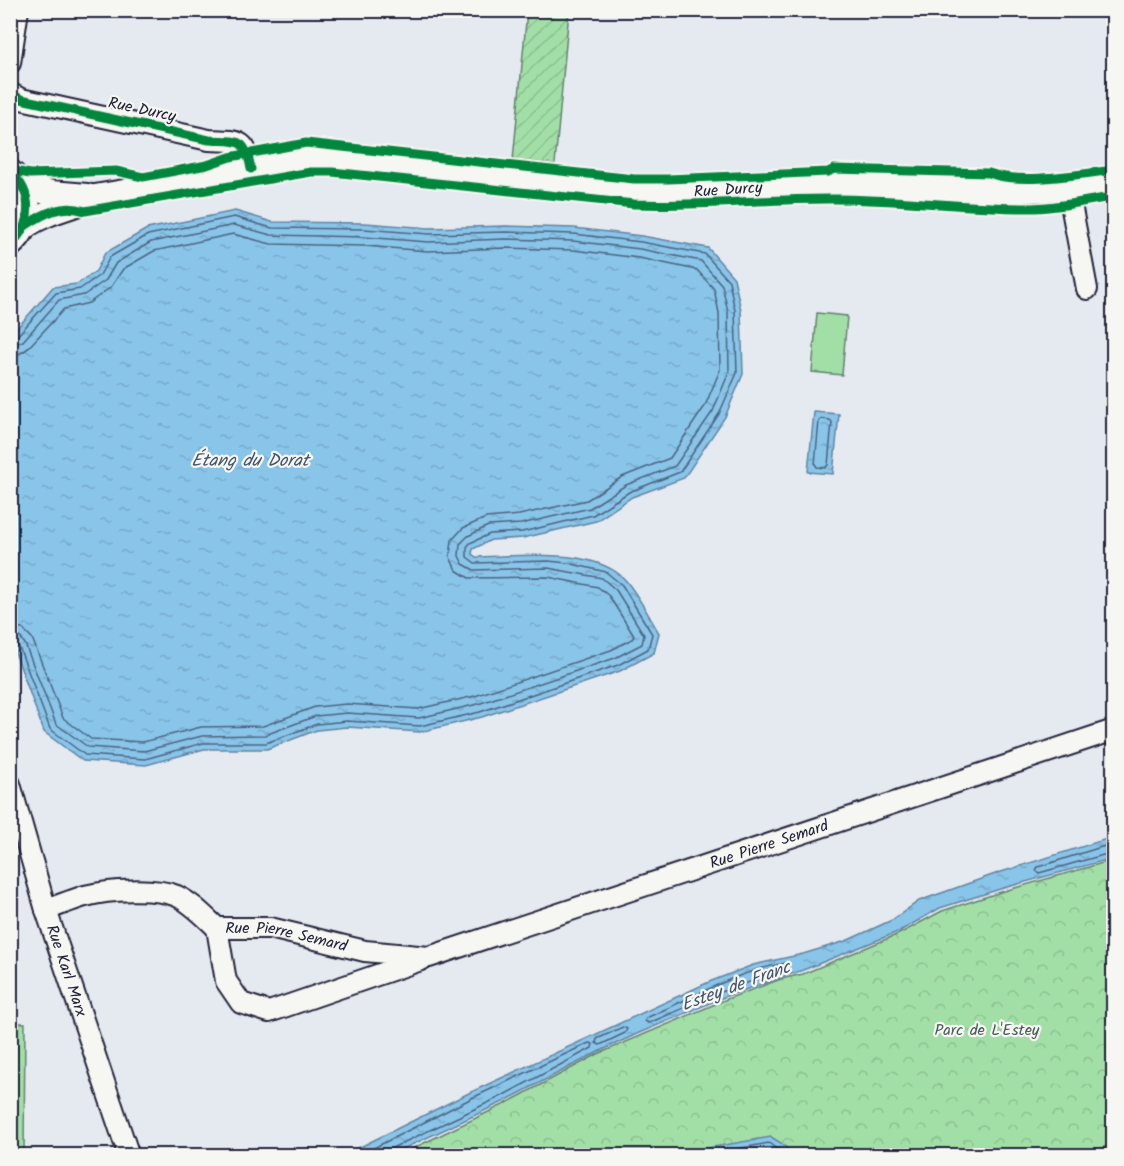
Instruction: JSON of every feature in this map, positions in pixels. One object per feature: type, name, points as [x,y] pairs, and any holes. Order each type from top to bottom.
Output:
[{"type":"street","points":[[10,63],[18,10]]},
{"type":"street","name":"Rue Durcy","points":[[10,93],[21,99],[208,140],[238,142],[247,150],[250,169],[311,160],[333,160],[670,194],[777,186],[835,185],[1001,190],[1113,183]]},
{"type":"street","points":[[10,245],[20,236],[26,226],[39,217],[95,197],[250,169]]},
{"type":"street","points":[[17,179],[51,193],[95,197]]},
{"type":"street","points":[[17,179],[28,206],[26,226]]},
{"type":"street","points":[[1070,187],[1071,204],[1087,289]]},
{"type":"street","name":"Rue Pierre Semard","points":[[46,910],[87,895],[124,891],[160,892],[177,897],[190,904],[217,928],[226,981],[241,1003],[270,1012],[1112,729]]},
{"type":"street","name":"Rue Karl Marx","points":[[10,784],[46,910],[129,1155]]},
{"type":"street","name":"Rue Pierre Semard","points":[[217,928],[270,928],[365,951],[429,957]]},
{"type":"green space","points":[[527,11],[569,11],[555,164],[513,160]]},
{"type":"green space","points":[[817,313],[847,316],[842,375],[812,372]]},
{"type":"green space","name":"Parc de L'Estey","points":[[1113,860],[1113,1144],[1079,1156],[397,1156],[503,1105],[598,1054],[727,999],[781,979],[803,974],[901,933],[942,911]]},
{"type":"green space","points":[[11,1023],[25,1023],[24,1155],[11,1155]]},
{"type":"water","name":"Étang du Dorat","points":[[235,211],[272,222],[365,223],[429,228],[505,226],[574,228],[642,236],[708,248],[734,278],[741,310],[743,374],[725,417],[684,478],[632,497],[596,521],[523,538],[491,540],[473,549],[472,554],[476,557],[535,555],[578,558],[614,571],[627,582],[659,633],[654,653],[620,671],[482,717],[420,732],[347,727],[317,730],[267,749],[204,749],[146,765],[83,761],[44,732],[11,641],[11,335],[53,287],[77,284],[96,271],[105,253],[147,229]]},
{"type":"water","points":[[814,412],[839,414],[833,474],[808,472]]},
{"type":"water","name":"Estey de Franc","points":[[1113,837],[1113,858],[940,908],[900,931],[803,970],[724,997],[639,1033],[503,1102],[390,1155],[344,1155],[469,1093],[709,982],[753,965],[803,954],[846,941],[892,920],[919,901],[998,873]]},
{"type":"water","points":[[771,1137],[794,1155],[667,1155]]},
{"type":"cycle path","points":[[10,93],[21,99],[209,140],[233,141],[243,146],[251,169]]},
{"type":"cycle path","points":[[10,170],[30,174],[116,171],[143,177],[207,165],[230,157],[306,143],[634,179],[828,172],[834,169],[989,173],[1017,178],[1033,178],[1114,170]]},
{"type":"cycle path","points":[[10,172],[23,189],[28,208],[23,228],[10,245]]},
{"type":"cycle path","points":[[25,226],[47,213],[61,209],[85,211],[311,172],[332,172],[634,204],[835,199],[1038,208],[1114,197]]}]
